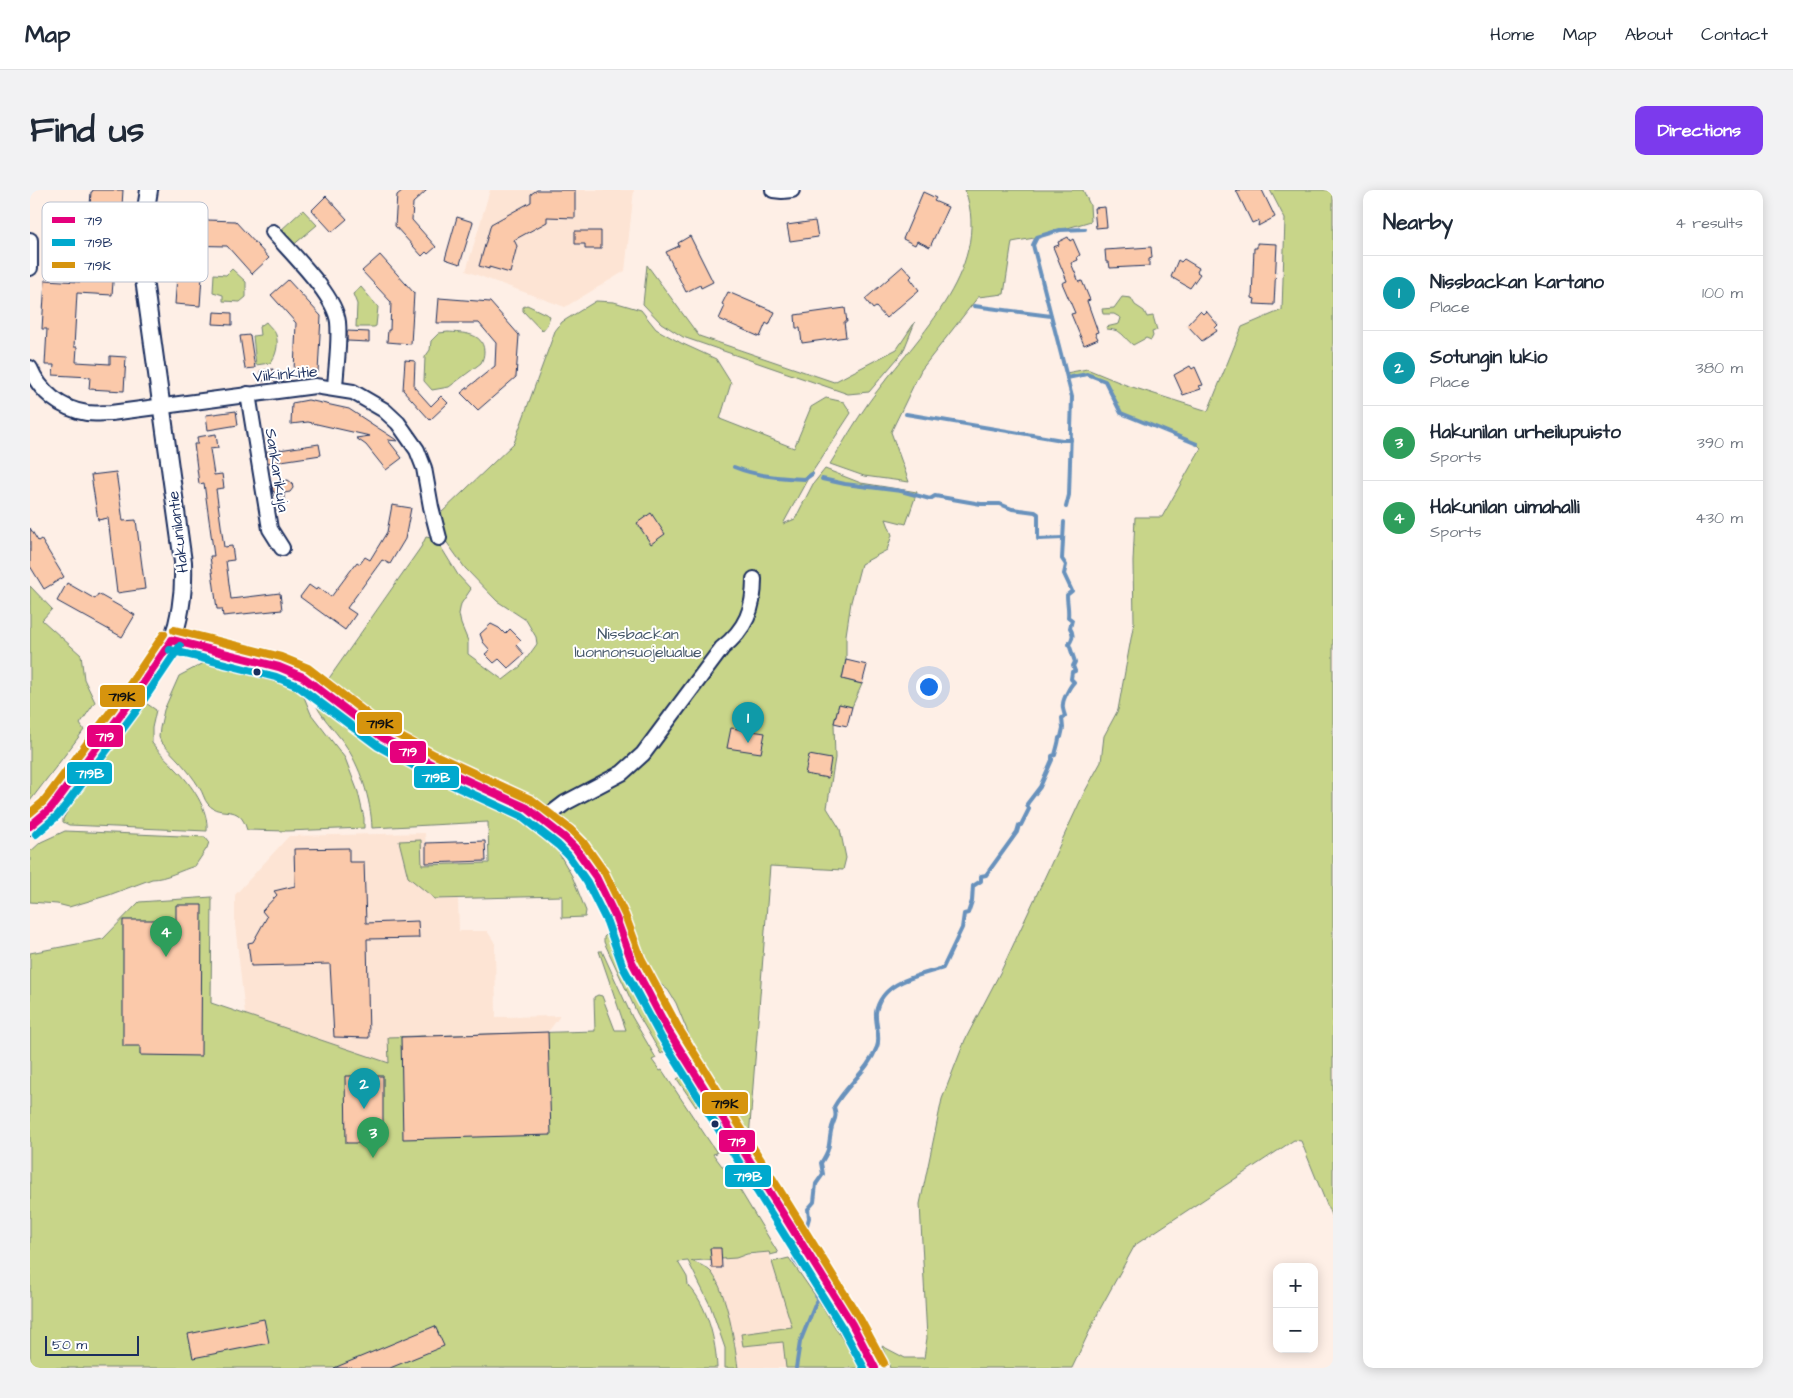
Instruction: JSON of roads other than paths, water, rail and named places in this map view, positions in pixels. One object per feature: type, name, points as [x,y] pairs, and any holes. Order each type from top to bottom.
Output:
[{"type":"main road","name":"Hakunilantie","points":[[30,826],[50,809],[58,799],[138,690],[172,640]]},
{"type":"street","points":[[774,190],[792,190]]},
{"type":"street","points":[[272,232],[323,290],[335,311],[338,322],[335,388]]},
{"type":"street","points":[[30,240],[30,268]]},
{"type":"street","name":"Hakunilantie","points":[[145,282],[182,562],[182,602],[179,621],[172,640]]},
{"type":"street","name":"Viikinkitie","points":[[30,368],[43,390],[57,402],[88,414],[111,413],[315,386],[353,392],[384,410],[398,423],[417,450],[424,468],[439,538]]},
{"type":"street","name":"Sankarikuja","points":[[248,394],[270,529],[282,548]]},
{"type":"street","points":[[544,819],[565,803],[622,773],[643,754],[722,648],[735,638],[749,615],[754,598],[754,579]]},
{"type":"street","points":[[172,640],[278,667],[303,678],[364,725],[404,750],[527,808],[544,819],[576,849],[596,877],[616,918],[632,962],[653,1004],[690,1067],[847,1316],[875,1368]]},
{"type":"waterway","points":[[1066,507],[1069,495],[1072,397],[1033,245],[1037,237],[1060,230],[1085,229]]},
{"type":"waterway","points":[[974,306],[1051,316]]},
{"type":"waterway","points":[[1067,378],[1087,374],[1105,381],[1121,413],[1197,444]]},
{"type":"waterway","points":[[906,414],[1071,440]]},
{"type":"waterway","points":[[734,467],[760,474],[787,478],[805,479],[812,474]]},
{"type":"waterway","points":[[822,479],[901,491],[930,499],[935,496],[981,504],[1000,504],[1012,509],[1035,512],[1038,514],[1038,539],[1063,538]]},
{"type":"waterway","points":[[807,1225],[809,1218],[808,1209],[814,1202],[816,1184],[823,1174],[821,1163],[829,1147],[835,1117],[834,1107],[863,1071],[877,1047],[876,1012],[880,1002],[885,993],[902,981],[943,968],[962,928],[964,914],[968,913],[972,901],[973,886],[981,881],[981,876],[986,875],[1017,832],[1029,809],[1027,804],[1040,787],[1052,756],[1055,755],[1063,728],[1062,718],[1065,716],[1063,702],[1074,682],[1071,679],[1072,672],[1075,671],[1073,666],[1075,662],[1069,644],[1072,636],[1070,628],[1072,620],[1068,617],[1067,598],[1067,595],[1072,591],[1064,574],[1066,565],[1062,559],[1064,522]]},
{"type":"waterway","points":[[789,1239],[790,1246]]},
{"type":"waterway","points":[[794,1259],[815,1288],[817,1300],[800,1342],[796,1368]]},
{"type":"place","name":"Nissbackan kartano","points":[[748,743]]},
{"type":"place","name":"Hakunilan uimahalli","points":[[166,957]]},
{"type":"place","name":"Sotungin lukio","points":[[364,1109]]},
{"type":"place","name":"Hakunilan urheilupuisto","points":[[373,1158]]},
{"type":"park label","name":"Nissbackan luonnonsuojelualue","points":[[638,642]]}]
